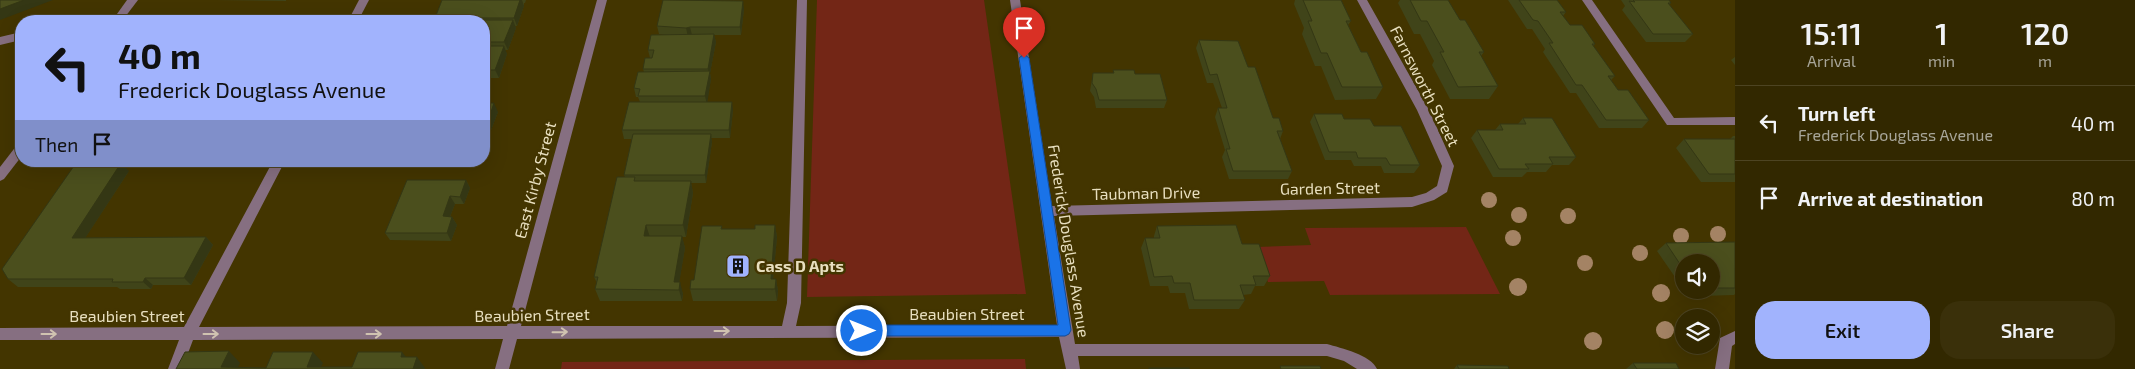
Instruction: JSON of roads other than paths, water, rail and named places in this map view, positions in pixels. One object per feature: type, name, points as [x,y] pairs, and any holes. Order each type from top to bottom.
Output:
[{"type":"street","points":[[122,15],[133,0]]},
{"type":"street","points":[[356,15],[364,0]]},
{"type":"street","name":"East Kirby Street","points":[[502,369],[602,0]]},
{"type":"street","points":[[788,331],[794,303],[802,0]]},
{"type":"street","name":"Frederick Douglass Avenue","points":[[1015,0],[1065,330],[1073,369]]},
{"type":"street","name":"Farnsworth Street","points":[[1362,0],[1423,110],[1448,166],[1443,189]]},
{"type":"street","points":[[1587,0],[1670,122],[1735,121]]},
{"type":"street","points":[[0,42],[15,38]]},
{"type":"street","points":[[0,176],[15,156]]},
{"type":"street","points":[[175,369],[188,334],[276,167]]},
{"type":"street","name":"Garden Street","points":[[1216,207],[1412,202],[1430,197],[1443,189]]},
{"type":"street","name":"Taubman Drive","points":[[1048,211],[1216,207]]},
{"type":"street","name":"Beaubien Street","points":[[0,334],[1065,330]]},
{"type":"street","points":[[1722,369],[1730,340]]},
{"type":"street","points":[[1070,350],[1327,350],[1348,356],[1370,369]]},
{"type":"place","name":"Cass D Apts","points":[[738,266]]}]
